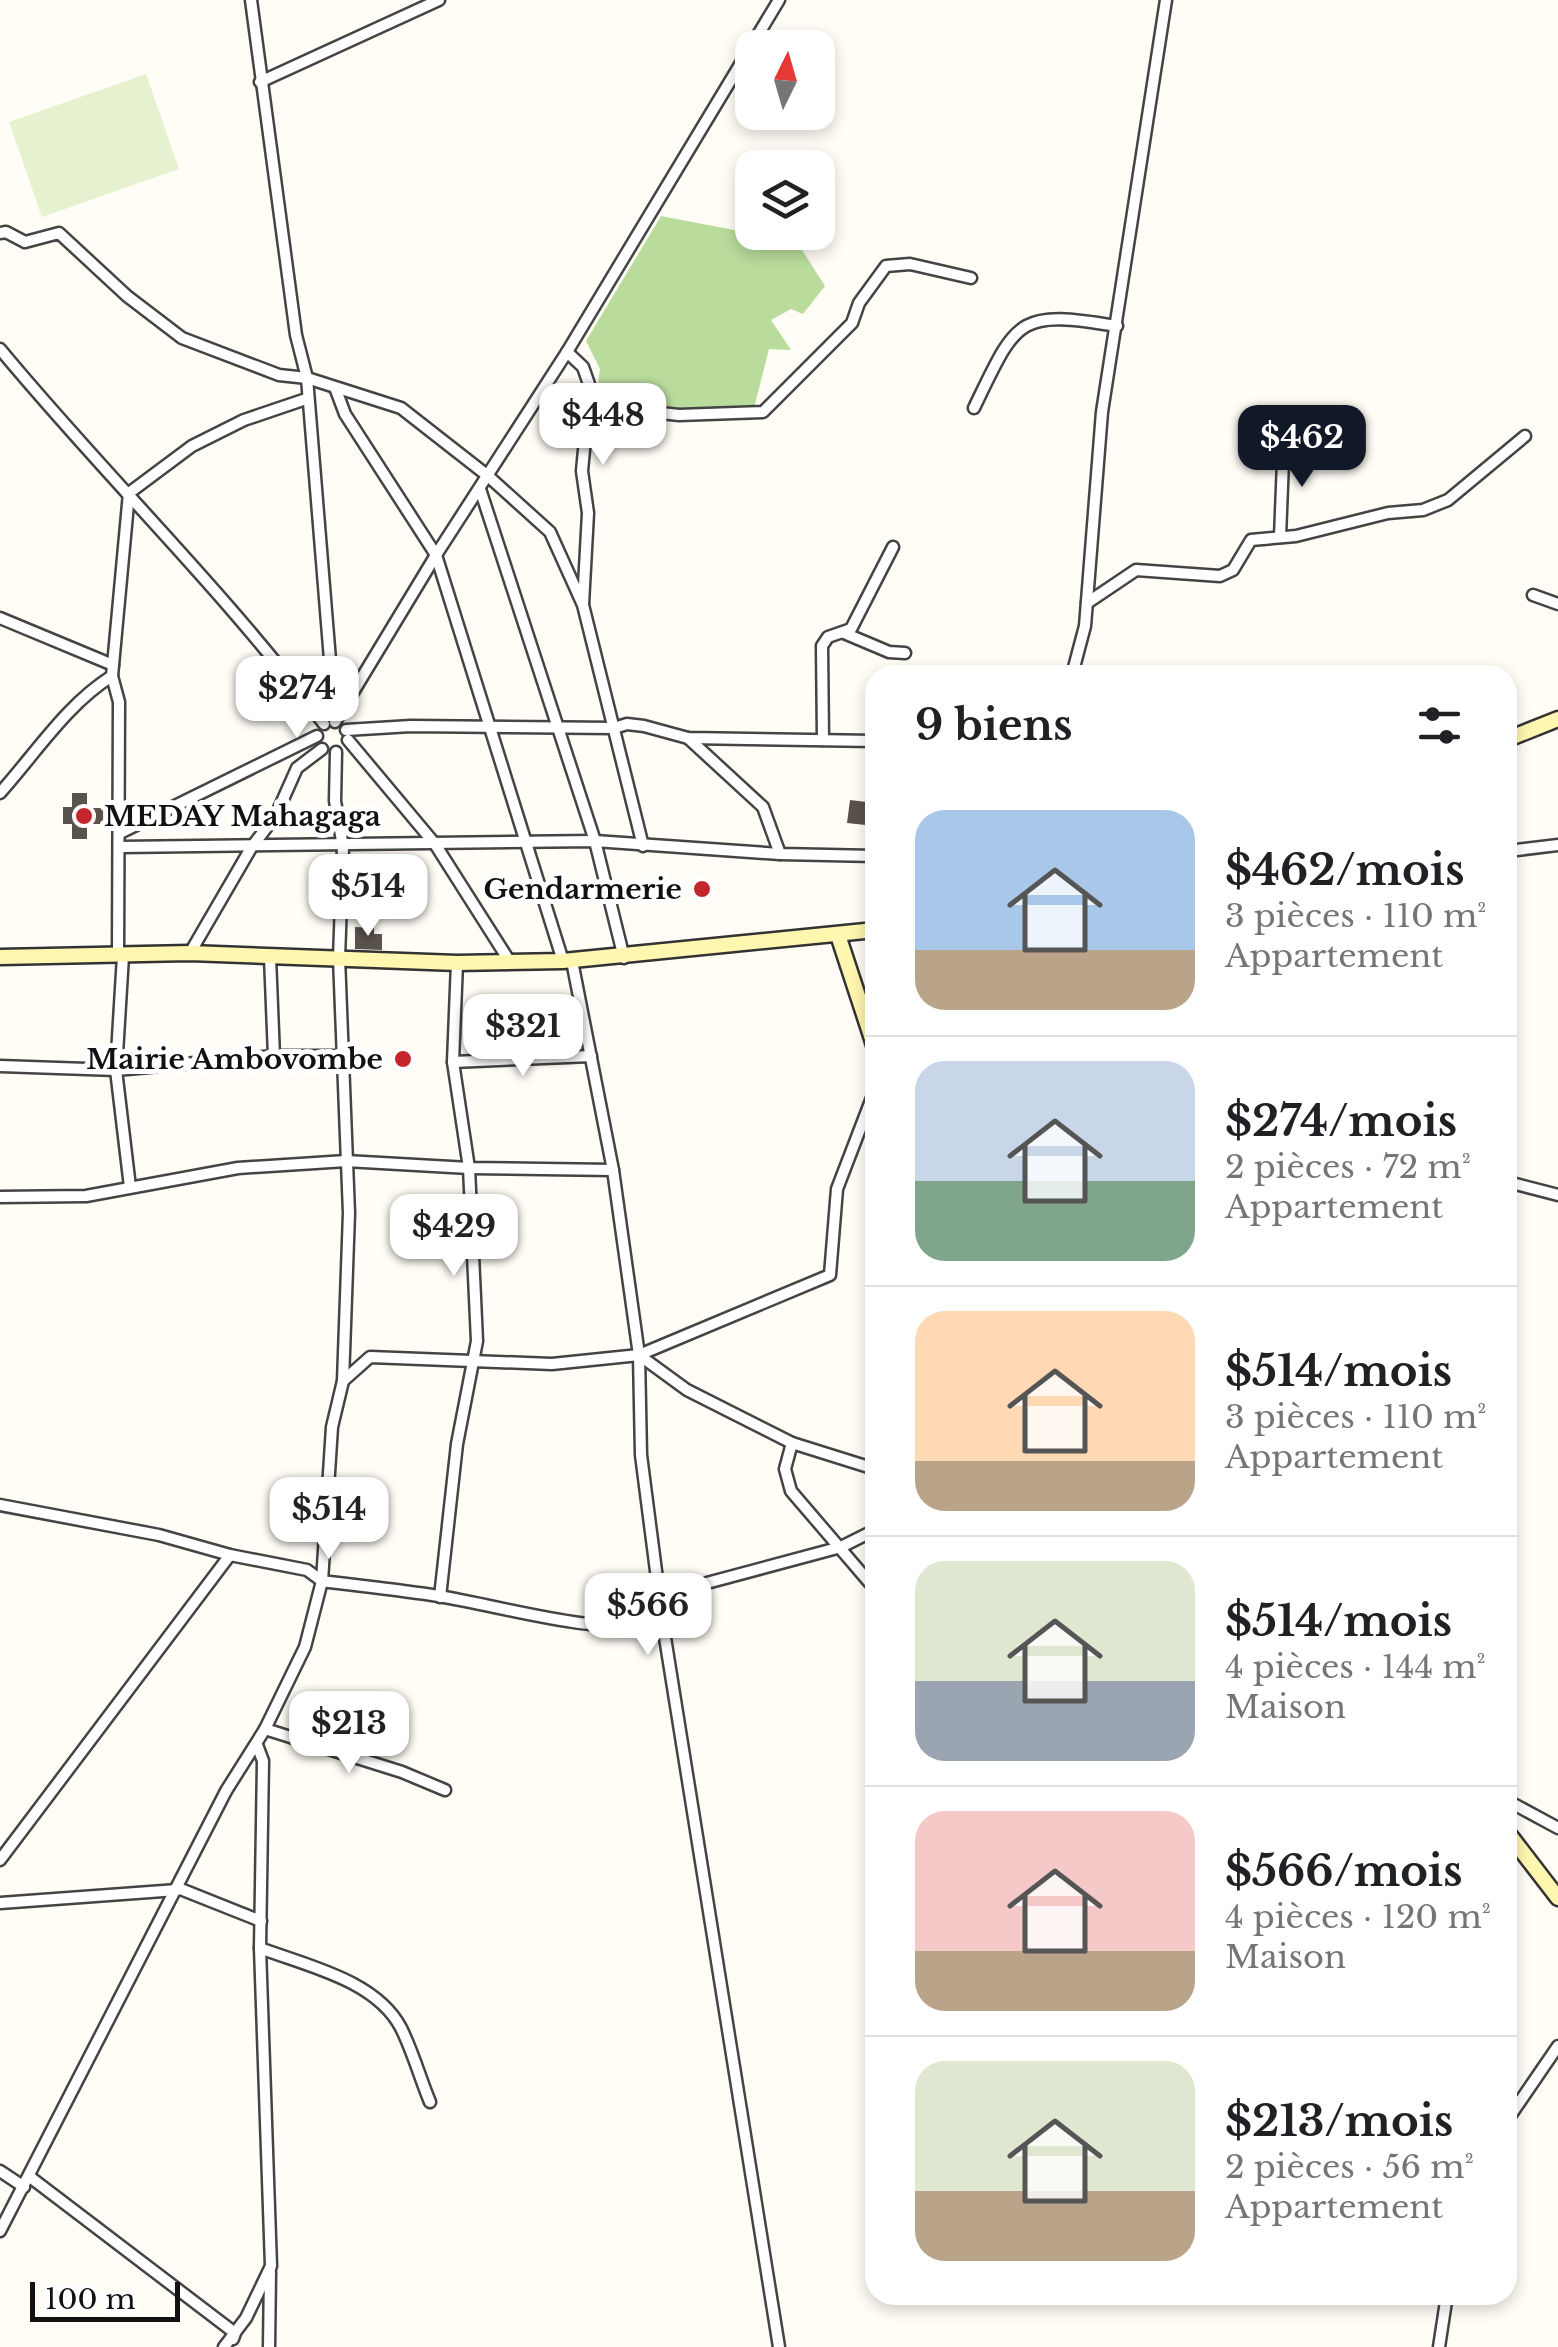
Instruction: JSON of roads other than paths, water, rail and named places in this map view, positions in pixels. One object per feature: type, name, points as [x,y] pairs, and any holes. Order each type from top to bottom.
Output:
[{"type":"main road","points":[[1517,735],[1558,719]]},
{"type":"main road","points":[[0,956],[190,953],[457,963],[568,961],[865,931]]},
{"type":"main road","points":[[838,935],[865,1017]]},
{"type":"main road","points":[[1517,1845],[1558,1898]]},
{"type":"street","points":[[250,0],[296,335],[306,378],[329,723]]},
{"type":"street","points":[[260,82],[438,0]]},
{"type":"street","points":[[122,832],[317,736],[329,723],[567,352],[779,0]]},
{"type":"street","points":[[1074,665],[1087,603],[1102,412],[1166,0]]},
{"type":"street","points":[[0,233],[25,242],[59,233],[138,305],[182,338],[279,375],[306,378],[401,408],[488,476],[550,532],[583,605],[643,846]]},
{"type":"street","points":[[588,404],[679,415],[764,412],[852,323],[859,303],[886,266],[910,264],[971,278]]},
{"type":"street","points":[[974,408],[1015,334],[1031,320],[1048,317],[1117,326]]},
{"type":"street","points":[[0,349],[60,422],[263,642],[329,723],[347,735],[435,844],[510,962]]},
{"type":"street","points":[[567,352],[583,367],[590,387],[582,471],[588,513],[583,605]]},
{"type":"street","points":[[336,390],[345,414],[436,555],[524,844],[568,961],[591,1056],[613,1170],[639,1355],[641,1455],[663,1626],[779,2347]]},
{"type":"street","points":[[130,1187],[116,1070],[122,832],[119,693],[112,670],[129,493],[192,446],[244,420],[306,399]]},
{"type":"street","points":[[1087,603],[1136,570],[1220,576],[1233,570],[1251,540],[1388,513],[1423,510],[1448,500],[1525,436]]},
{"type":"street","points":[[1280,537],[1283,461],[1290,437]]},
{"type":"street","points":[[480,489],[595,841],[624,958]]},
{"type":"street","points":[[823,740],[820,657],[828,637],[844,633],[859,616],[893,547]]},
{"type":"street","points":[[1533,596],[1558,604]]},
{"type":"street","points":[[0,618],[112,670]]},
{"type":"street","points":[[844,633],[889,652],[905,653]]},
{"type":"street","points":[[0,793],[112,670]]},
{"type":"street","points":[[347,735],[490,727],[614,728],[627,724],[688,738],[865,741]]},
{"type":"street","points":[[0,2231],[226,1791],[266,1729],[304,1647],[322,1581],[332,1427],[343,1380],[349,1213],[339,958],[343,848],[335,802],[336,752],[347,735]]},
{"type":"street","points":[[317,736],[322,748]]},
{"type":"street","points":[[688,738],[763,807],[780,854]]},
{"type":"street","points":[[322,748],[336,752]]},
{"type":"street","points":[[190,953],[276,815],[297,768],[322,748]]},
{"type":"street","points":[[122,848],[343,848],[595,841],[865,856]]},
{"type":"street","points":[[1517,850],[1558,845]]},
{"type":"street","points":[[270,957],[274,1056]]},
{"type":"street","points":[[440,1596],[458,1444],[477,1341],[469,1168],[453,1062],[457,963]]},
{"type":"street","points":[[0,1066],[116,1070],[274,1056],[341,1056]]},
{"type":"street","points":[[453,1062],[591,1056]]},
{"type":"street","points":[[343,1380],[370,1357],[552,1364],[639,1355],[830,1274],[837,1190],[865,1116]]},
{"type":"street","points":[[0,1197],[86,1196],[238,1168],[346,1160],[469,1168],[613,1170]]},
{"type":"street","points":[[1517,1184],[1558,1195]]},
{"type":"street","points":[[639,1355],[688,1390],[792,1443],[865,1466]]},
{"type":"street","points":[[792,1443],[786,1469],[791,1492],[865,1576]]},
{"type":"street","points":[[0,1505],[159,1535],[230,1556],[307,1570],[322,1581],[440,1596],[585,1625],[626,1629],[663,1626]]},
{"type":"street","points":[[662,1595],[842,1547],[865,1535]]},
{"type":"street","points":[[0,1860],[230,1556]]},
{"type":"street","points":[[266,1729],[402,1772],[445,1790]]},
{"type":"street","points":[[257,1745],[264,1760],[260,1948],[269,2347]]},
{"type":"street","points":[[1517,1807],[1558,1828]]},
{"type":"street","points":[[0,1903],[177,1889],[261,1921]]},
{"type":"street","points":[[260,1948],[360,1987],[382,2002],[400,2026],[430,2102]]},
{"type":"street","points":[[1517,2107],[1558,2046]]},
{"type":"street","points":[[0,2171],[27,2182],[235,2334]]},
{"type":"street","points":[[227,2347],[270,2266]]},
{"type":"street","points":[[1439,2347],[1445,2305]]},
{"type":"place","name":"MEDAY Mahagaga","points":[[84,816]]},
{"type":"place","name":"Gendarmerie","points":[[702,889]]},
{"type":"place","name":"Mairie Ambovombe","points":[[403,1059]]}]
